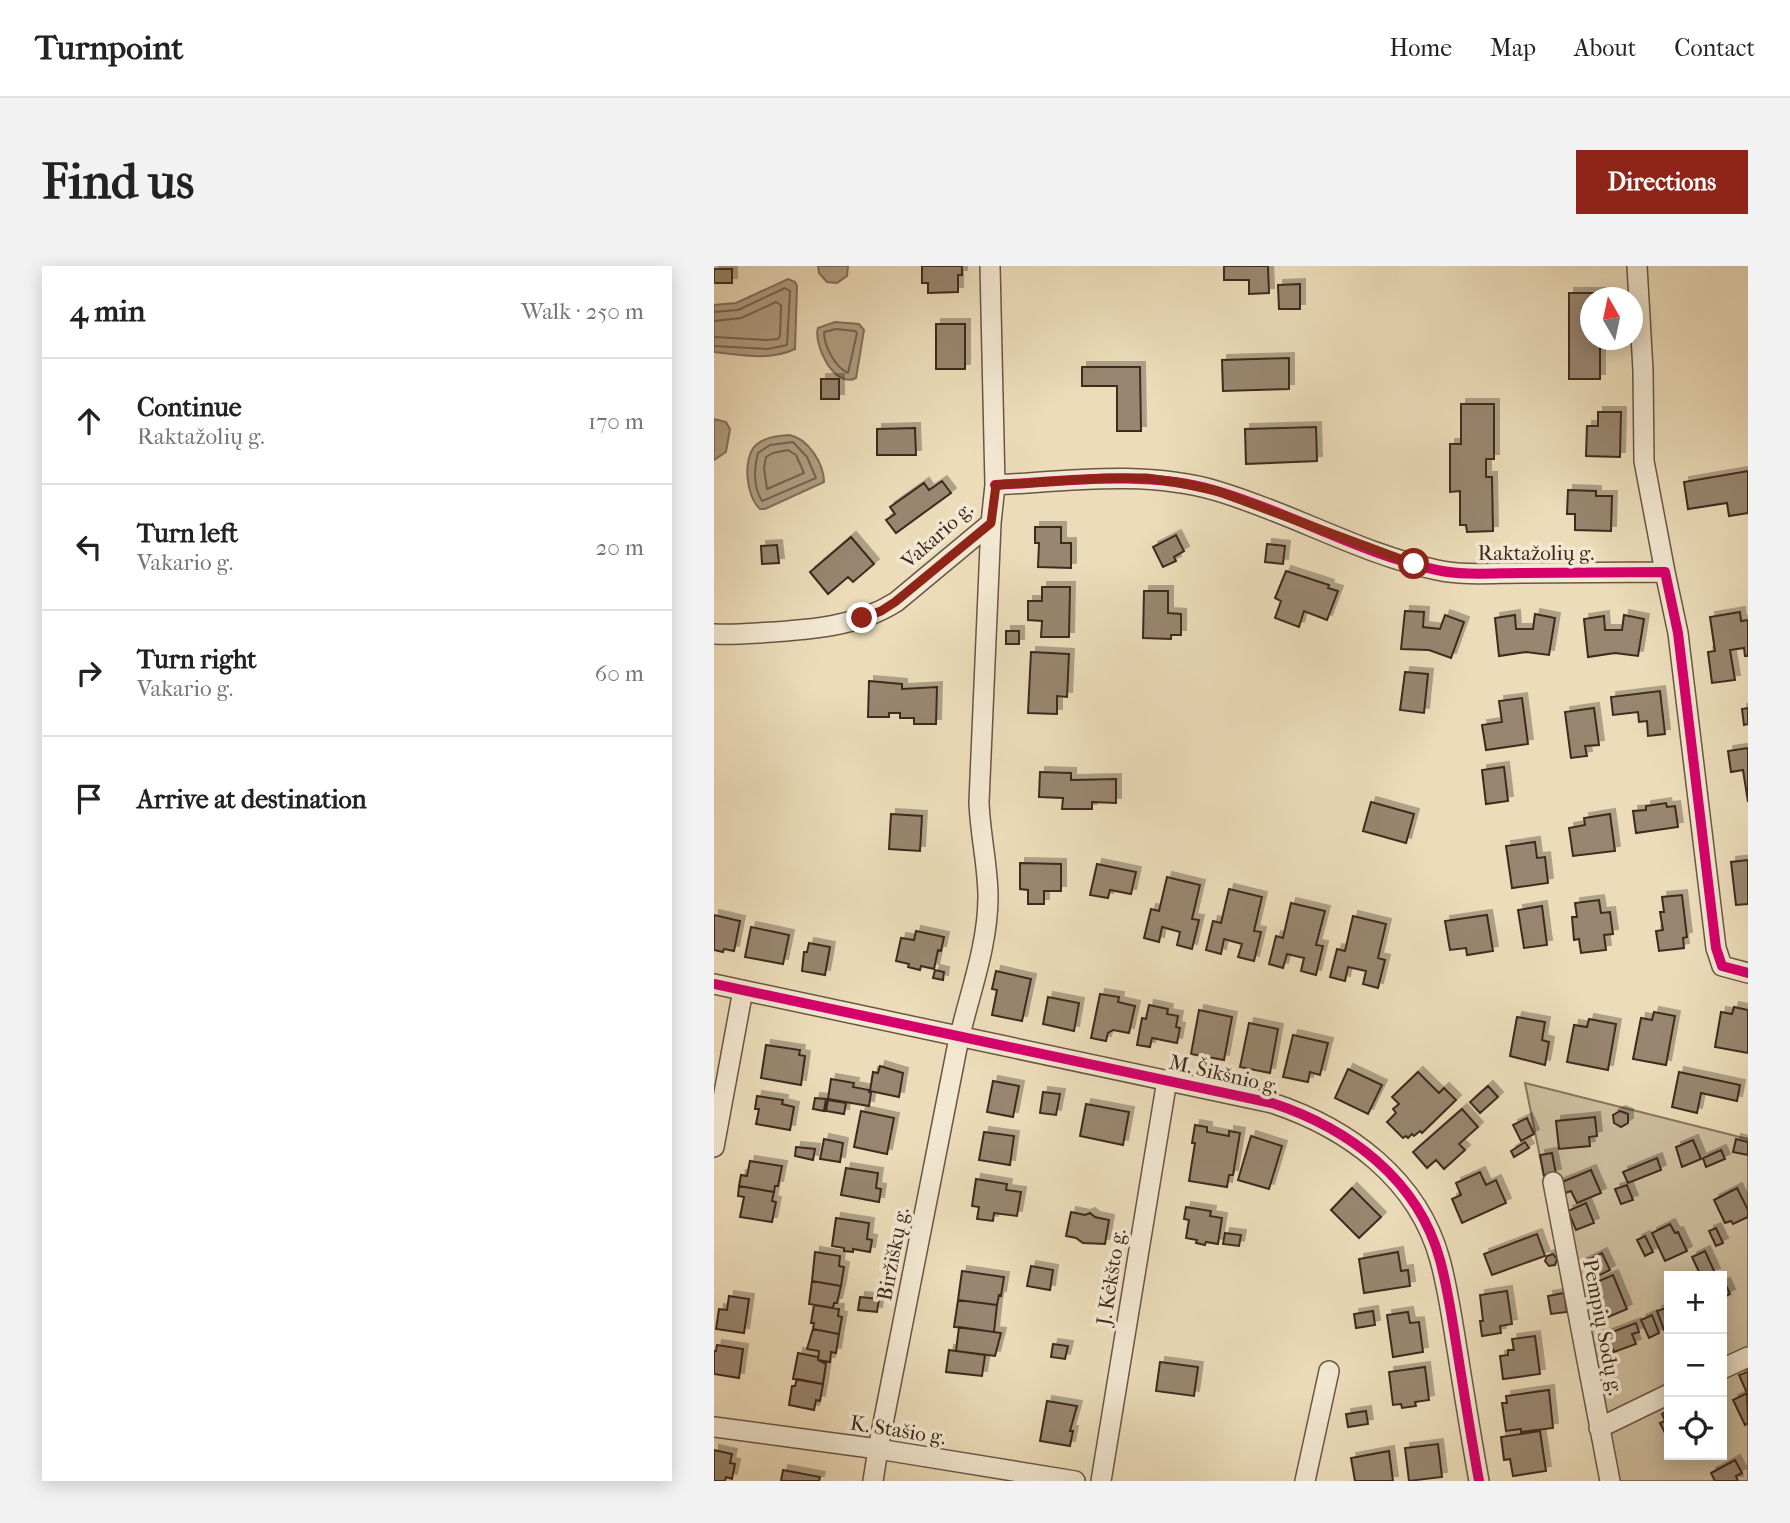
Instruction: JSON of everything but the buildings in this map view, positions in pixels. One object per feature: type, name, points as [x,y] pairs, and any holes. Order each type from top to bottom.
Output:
[{"type":"street","name":"Vakario g.","points":[[714,634],[804,629],[839,624],[881,611],[991,523],[996,485],[990,266]]},
{"type":"street","points":[[1637,266],[1643,370],[1644,461],[1678,633],[1716,948],[1722,966],[1748,973]]},
{"type":"street","name":"Raktažolių g.","points":[[996,485],[1105,478],[1146,478],[1176,482],[1217,491],[1369,549],[1440,571],[1665,572]]},
{"type":"street","name":"Biržiškų g.","points":[[873,1481],[959,1037],[979,960],[988,897],[979,802],[991,523]]},
{"type":"street","name":"M. Šikšnio g.","points":[[714,984],[1272,1103],[1329,1126],[1357,1144],[1380,1163],[1418,1208],[1440,1258],[1479,1481]]},
{"type":"street","points":[[714,1147],[743,990]]},
{"type":"street","name":"J. Kėkšto g.","points":[[1101,1481],[1167,1080]]},
{"type":"street","name":"Pempių Sodų g.","points":[[1553,1182],[1610,1481]]},
{"type":"street","points":[[1727,1367],[1748,1357]]},
{"type":"street","points":[[1305,1481],[1329,1371]]},
{"type":"street","points":[[1599,1428],[1665,1397]]},
{"type":"street","name":"K. Stašio g.","points":[[714,1427],[878,1448],[1075,1481]]},
{"type":"shaded area","points":[[1525,1083],[1748,1139],[1748,1481],[1606,1481]]},
{"type":"water","points":[[818,266],[848,266],[847,276],[837,283],[827,282],[819,273]]},
{"type":"water","points":[[788,279],[797,286],[795,349],[766,356],[714,352],[714,305],[736,303]]},
{"type":"water","points":[[835,322],[859,324],[864,330],[856,378],[848,380],[840,377],[822,354],[818,328]]},
{"type":"water","points":[[714,419],[726,422],[730,429],[726,452],[714,460]]},
{"type":"water","points":[[789,435],[802,441],[814,453],[824,482],[760,509],[749,487],[747,468],[752,451],[763,440]]},
{"type":"cycle path","points":[[995,485],[1107,479],[1190,485],[1245,500],[1381,554],[1447,572],[1665,572],[1678,633],[1716,948],[1722,966],[1748,973]]},
{"type":"cycle path","points":[[714,984],[1272,1103],[1300,1114],[1353,1142],[1397,1181],[1430,1231],[1448,1293],[1479,1481]]},
{"type":"route","points":[[862,618],[895,602],[991,523],[996,485],[1105,478],[1146,478],[1176,482],[1217,491],[1414,564]]}]
